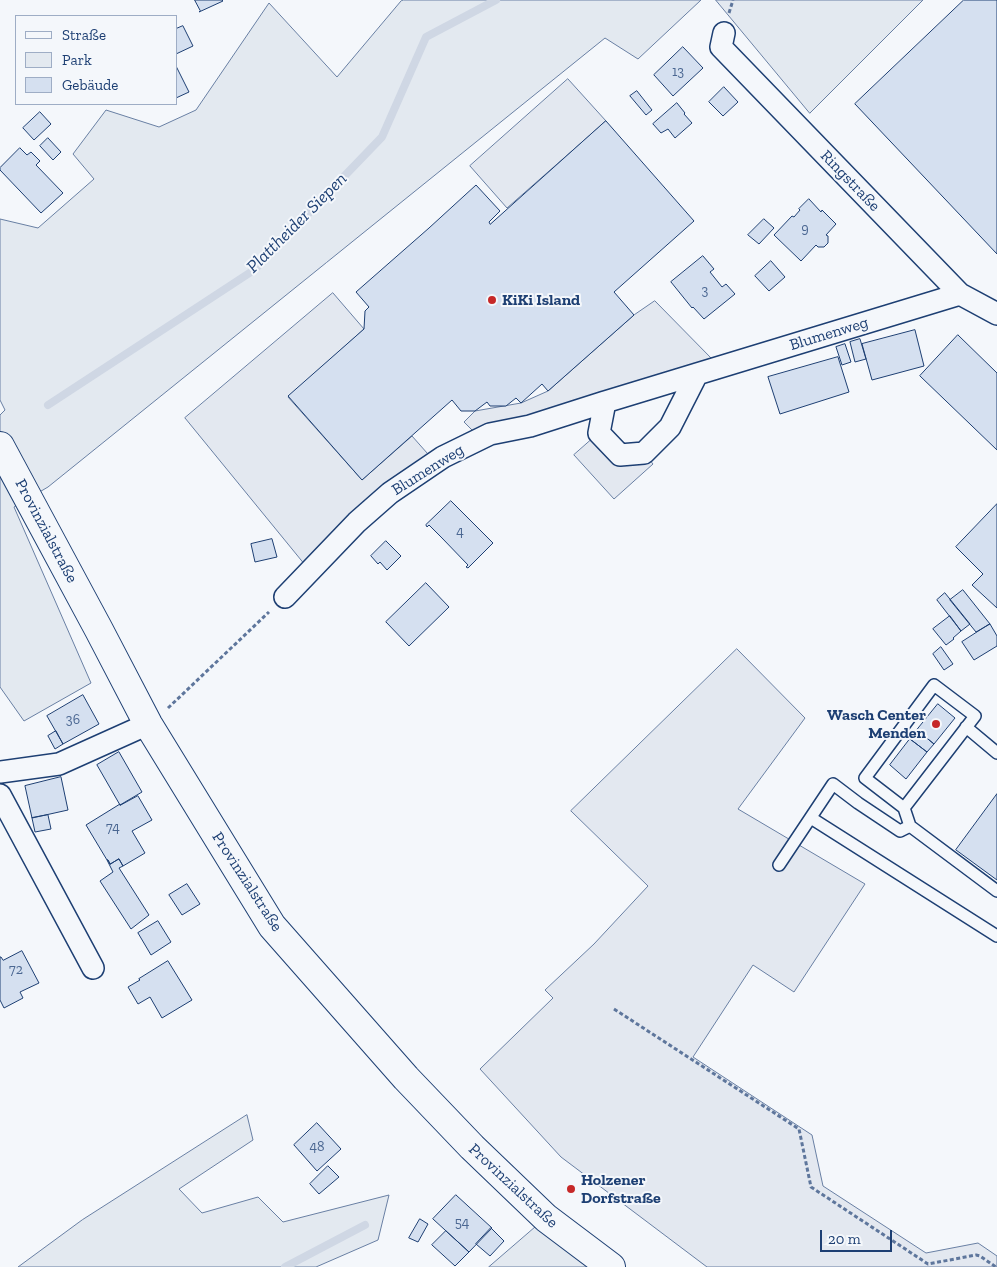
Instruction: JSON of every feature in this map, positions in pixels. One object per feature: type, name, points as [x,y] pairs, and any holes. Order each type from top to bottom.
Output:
[{"type":"main road","name":"Provinzialstraße","points":[[0,446],[95,621],[148,724],[272,926],[406,1078],[472,1148],[546,1218],[611,1267]]},
{"type":"street","name":"Ringstraße","points":[[724,33],[721,47],[960,294],[997,314]]},
{"type":"street","name":"Blumenweg","points":[[285,597],[357,522],[390,494],[443,457],[490,434],[530,426],[960,294]]},
{"type":"street","points":[[605,402],[599,433],[620,455],[644,453],[670,427],[697,374]]},
{"type":"street","points":[[0,772],[59,764],[148,724]]},
{"type":"street","points":[[0,795],[93,968]]},
{"type":"lane","points":[[904,808],[975,716],[934,685],[865,778],[904,808],[910,826],[997,891]]},
{"type":"lane","points":[[966,728],[997,753]]},
{"type":"lane","points":[[779,865],[833,784],[900,831],[910,826]]},
{"type":"lane","points":[[811,818],[997,936]]},
{"type":"path","points":[[148,724],[158,718],[285,597]]},
{"type":"path","points":[[614,1009],[799,1129],[811,1187],[928,1264],[976,1255],[996,1267]]},
{"type":"green space","points":[[701,0],[638,59],[605,38],[48,487],[14,507],[91,683],[24,721],[0,687],[0,415],[5,410],[0,400],[0,219],[38,228],[94,179],[73,154],[106,110],[159,127],[196,110],[269,3],[337,77],[401,1]]},
{"type":"green space","points":[[716,0],[923,0],[810,113]]},
{"type":"green space","points":[[247,1115],[253,1140],[179,1189],[202,1213],[258,1197],[283,1222],[389,1195],[378,1240],[316,1267],[18,1267],[82,1220]]},
{"type":"green space","points":[[546,1218],[611,1267],[489,1267]]},
{"type":"shaded area","points":[[568,79],[606,121],[507,208],[470,166]]},
{"type":"shaded area","points":[[333,293],[364,329],[288,397],[362,480],[412,436],[435,462],[310,571],[185,418]]},
{"type":"shaded area","points":[[655,301],[713,360],[481,439],[464,422],[475,411],[521,403],[548,391],[634,315]]},
{"type":"shaded area","points":[[599,433],[644,453],[653,464],[614,499],[574,455]]},
{"type":"shaded area","points":[[737,649],[805,718],[738,809],[865,884],[794,992],[753,965],[693,1057],[812,1135],[823,1186],[926,1253],[978,1243],[997,1256],[997,1267],[707,1267],[561,1157],[480,1069],[553,998],[545,990],[594,944],[648,886],[571,811]]},
{"type":"building","points":[[195,0],[222,0],[223,1],[199,12]]},
{"type":"building","points":[[964,0],[997,0],[997,254],[855,104]]},
{"type":"building","points":[[183,26],[193,46],[178,53],[178,28]]},
{"type":"building","points":[[683,47],[703,68],[673,96],[654,75]]},
{"type":"building","points":[[178,70],[189,92],[178,97]]},
{"type":"building","points":[[724,87],[738,102],[723,116],[709,102]]},
{"type":"building","points":[[637,91],[652,110],[646,115],[630,96]]},
{"type":"building","points":[[677,103],[692,123],[675,138],[668,129],[661,133],[653,124]]},
{"type":"building","points":[[40,112],[51,124],[34,140],[23,128]]},
{"type":"building","name":"KiKi Island","points":[[606,121],[694,221],[614,292],[634,315],[548,391],[542,384],[521,403],[516,398],[506,406],[490,406],[487,402],[475,411],[461,411],[452,400],[362,480],[288,396],[364,329],[365,311],[369,307],[356,292],[476,185],[500,211],[489,222],[490,224]]},
{"type":"building","points":[[48,138],[61,152],[53,160],[40,146]]},
{"type":"building","points":[[20,148],[27,155],[31,152],[40,161],[36,165],[63,193],[41,213],[0,170]]},
{"type":"building","points":[[809,199],[836,224],[826,235],[828,236],[828,243],[824,247],[816,245],[801,261],[774,235],[792,216],[794,217]]},
{"type":"building","points":[[764,219],[774,228],[759,244],[748,235]]},
{"type":"building","points":[[703,256],[714,269],[710,272],[722,287],[726,284],[735,294],[704,319],[692,308],[671,282]]},
{"type":"building","points":[[771,261],[785,277],[769,291],[755,276]]},
{"type":"building","points":[[915,330],[924,366],[872,380],[862,344]]},
{"type":"building","points":[[958,335],[997,373],[997,450],[920,376]]},
{"type":"building","points":[[860,339],[866,359],[855,362],[850,342]]},
{"type":"building","points":[[845,344],[851,362],[842,365],[836,347]]},
{"type":"building","points":[[838,357],[849,392],[780,414],[768,377]]},
{"type":"building","points":[[451,501],[493,543],[468,568],[466,567],[468,565],[442,538],[429,525],[427,527],[426,525]]},
{"type":"building","points":[[997,504],[997,608],[972,585],[983,574],[956,547]]},
{"type":"building","points":[[272,539],[277,557],[255,562],[251,544]]},
{"type":"building","points":[[386,541],[401,556],[387,570],[371,556]]},
{"type":"building","points":[[426,583],[449,607],[409,646],[386,622]]},
{"type":"building","points":[[963,590],[990,624],[976,632],[950,600]]},
{"type":"building","points":[[945,593],[970,624],[961,631],[937,600]]},
{"type":"building","points":[[950,616],[961,631],[946,645],[933,629]]},
{"type":"building","points":[[990,624],[997,636],[997,646],[974,660],[962,642]]},
{"type":"building","points":[[941,647],[953,664],[944,670],[933,654]]},
{"type":"building","points":[[83,695],[99,724],[63,744],[47,716]]},
{"type":"building","name":"Wasch Center Menden","points":[[938,704],[955,718],[934,744],[917,730]]},
{"type":"building","points":[[917,730],[934,744],[927,752],[910,739]]},
{"type":"building","points":[[56,731],[63,744],[55,749],[48,736]]},
{"type":"building","points":[[910,739],[927,752],[906,779],[890,765]]},
{"type":"building","points":[[119,752],[142,792],[120,805],[97,765]]},
{"type":"building","points":[[61,777],[68,810],[32,818],[25,786]]},
{"type":"building","points":[[997,794],[997,880],[956,850]]},
{"type":"building","points":[[138,796],[152,820],[132,831],[145,853],[123,866],[119,859],[110,864],[86,825],[120,804]]},
{"type":"building","points":[[48,815],[51,829],[35,832],[32,818]]},
{"type":"building","points":[[119,859],[123,866],[119,868],[149,915],[131,929],[100,881],[113,872],[107,860],[110,864]]},
{"type":"building","points":[[187,884],[200,904],[182,915],[169,895]]},
{"type":"building","points":[[158,921],[171,942],[151,955],[138,933]]},
{"type":"building","points":[[22,951],[39,983],[20,992],[23,998],[4,1008],[0,1000],[0,957],[3,960]]},
{"type":"building","points":[[168,961],[192,1000],[162,1018],[150,997],[138,1004],[128,987]]},
{"type":"building","points":[[317,1123],[341,1149],[317,1171],[294,1145]]},
{"type":"building","points":[[328,1166],[339,1177],[319,1194],[310,1184]]},
{"type":"building","points":[[456,1195],[492,1228],[469,1252],[433,1219]]},
{"type":"building","points":[[420,1219],[428,1224],[418,1242],[409,1238]]},
{"type":"building","points":[[491,1228],[504,1241],[490,1256],[476,1244]]},
{"type":"building","points":[[446,1231],[469,1252],[455,1266],[432,1245]]},
{"type":"waterway","name":"Plattheider Siepen","points":[[48,405],[254,270],[382,137],[426,37],[496,0]]},
{"type":"waterway","points":[[285,1267],[365,1225]]},
{"type":"place","name":"KiKi Island","points":[[492,300]]},
{"type":"place","name":"Wasch Center Menden","points":[[936,724]]},
{"type":"place","name":"Holzener Dorfstraße","points":[[571,1189]]}]
